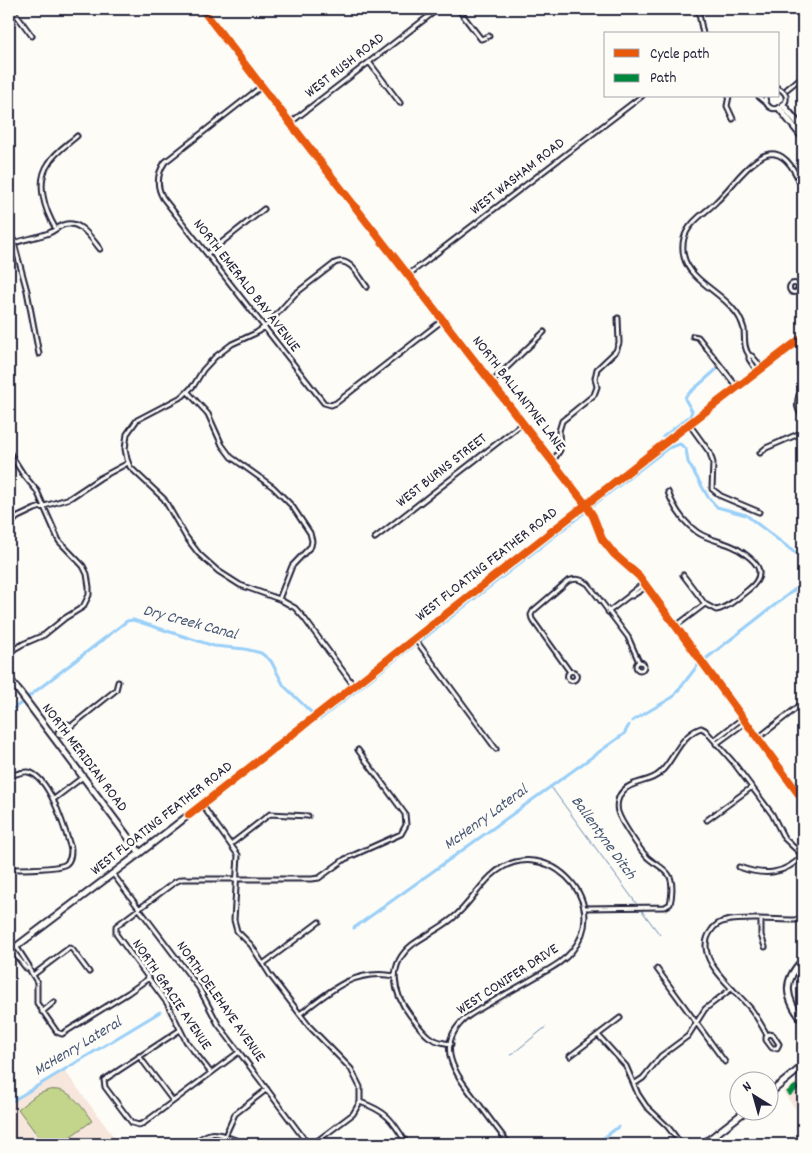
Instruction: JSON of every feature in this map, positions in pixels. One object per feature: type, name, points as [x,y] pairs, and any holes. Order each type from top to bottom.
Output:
[{"type":"street","points":[[12,9],[32,36]]},
{"type":"street","name":"NORTH BALLANTYNE LANE","points":[[202,9],[586,505],[602,538],[614,554],[645,585],[803,800]]},
{"type":"street","name":"WEST RUSH ROAD","points":[[290,123],[438,9]]},
{"type":"street","points":[[458,9],[481,39],[489,36]]},
{"type":"street","points":[[698,9],[703,32]]},
{"type":"street","points":[[369,62],[400,103]]},
{"type":"street","points":[[781,107],[786,100],[785,94],[787,89],[803,76]]},
{"type":"street","name":"NORTH EMERALD BAY AVENUE","points":[[262,86],[168,158],[162,166],[159,175],[158,186],[163,198],[321,401],[327,405],[336,403],[443,320]]},
{"type":"street","points":[[780,89],[787,89]]},
{"type":"street","points":[[780,89],[785,94]]},
{"type":"street","name":"WEST WASHAM ROAD","points":[[408,276],[639,98]]},
{"type":"street","points":[[729,98],[727,106],[733,119]]},
{"type":"street","points":[[761,98],[770,107],[781,107],[803,129]]},
{"type":"street","points":[[765,98],[766,102]]},
{"type":"street","points":[[781,107],[803,138]]},
{"type":"street","points":[[56,229],[48,214],[42,187],[42,177],[51,159],[77,136]]},
{"type":"street","points":[[759,369],[752,356],[746,351],[744,329],[740,318],[724,298],[706,284],[688,265],[684,257],[684,240],[688,230],[696,220],[716,203],[744,171],[759,158],[774,154],[782,157],[789,163],[803,188]]},
{"type":"street","points":[[207,254],[264,209]]},
{"type":"street","points":[[14,243],[48,233],[68,224],[76,225],[87,233],[100,249]]},
{"type":"street","points":[[9,228],[27,290],[39,354]]},
{"type":"street","points":[[354,686],[301,615],[291,605],[240,585],[208,563],[186,537],[164,499],[135,473],[128,464],[125,444],[133,424],[143,416],[177,400],[188,392],[209,363],[222,351],[264,328],[295,294],[340,260],[348,262],[367,287]]},
{"type":"street","points":[[553,462],[560,450],[559,431],[562,421],[594,394],[597,387],[595,378],[597,369],[614,354],[618,347],[618,318]]},
{"type":"street","points":[[492,382],[544,332]]},
{"type":"street","points":[[693,336],[698,337],[736,387]]},
{"type":"street","name":"WEST FLOATING FEATHER ROAD","points":[[12,949],[140,854],[759,369],[803,337]]},
{"type":"street","points":[[188,392],[208,414],[218,438],[228,453],[241,466],[273,487],[283,496],[311,536],[311,546],[292,566],[278,599]]},
{"type":"street","points":[[799,395],[796,404],[803,417]]},
{"type":"street","name":"WEST BURNS STREET","points":[[376,538],[523,423]]},
{"type":"street","points":[[689,424],[710,453],[712,489],[728,500],[759,512]]},
{"type":"street","points":[[760,453],[766,448],[803,432]]},
{"type":"street","points":[[9,452],[22,474],[37,491],[59,541],[86,570],[89,583],[89,595],[83,607],[64,618],[44,635],[9,652]]},
{"type":"street","points":[[9,525],[26,513],[70,498],[100,478],[128,464]]},
{"type":"street","points":[[668,492],[675,508],[689,525],[707,538],[735,548],[754,562],[760,571],[759,578],[754,585],[726,607],[716,610],[705,604],[683,575]]},
{"type":"street","points":[[570,672],[531,615],[533,611],[568,581],[573,579],[580,579],[588,584],[628,637],[639,662]]},
{"type":"street","points":[[608,612],[645,585]]},
{"type":"street","points":[[676,626],[705,604]]},
{"type":"street","points":[[415,639],[496,749]]},
{"type":"street","name":"NORTH MERIDIAN ROAD","points":[[9,678],[56,736],[83,777],[140,854]]},
{"type":"street","points":[[56,736],[68,724],[71,724],[116,690],[118,682]]},
{"type":"street","points":[[758,738],[803,703]]},
{"type":"street","points":[[713,740],[745,720]]},
{"type":"street","points":[[716,744],[745,720]]},
{"type":"street","points":[[509,1144],[456,1073],[451,1059],[451,1044],[435,1041],[423,1033],[400,1001],[395,987],[395,976],[400,960],[409,948],[450,921],[469,903],[492,875],[512,864],[527,861],[550,865],[560,870],[575,886],[584,908],[668,906],[671,900],[670,876],[644,853],[617,811],[617,804],[620,795],[628,787],[649,781],[660,774],[680,744],[700,728],[705,730],[733,762],[772,814],[784,838],[803,856],[794,865],[777,871],[754,872],[739,867]]},
{"type":"street","points":[[139,908],[178,880],[316,879],[345,859],[395,838],[404,832],[406,817],[403,810],[358,750]]},
{"type":"street","points":[[9,776],[24,772],[34,775],[54,799],[71,849],[69,860],[62,866],[9,869]]},
{"type":"street","points":[[54,799],[83,777]]},
{"type":"street","points":[[707,820],[752,788]]},
{"type":"street","points":[[202,805],[239,858],[234,920],[236,928],[251,945],[270,975],[308,1026],[354,1072],[360,1087],[360,1102],[353,1114],[313,1144]]},
{"type":"street","points":[[231,844],[270,814],[308,816]]},
{"type":"street","name":"NORTH DELEHAYE AVENUE","points":[[113,874],[199,988],[218,1024],[308,1144]]},
{"type":"street","name":"NORTH GRACIE AVENUE","points":[[139,908],[117,924],[116,934],[167,1003],[180,1030],[211,1073]]},
{"type":"street","name":"WEST CONIFER DRIVE","points":[[451,1044],[457,1029],[467,1018],[566,958],[576,946],[581,936],[584,924],[584,908]]},
{"type":"street","points":[[767,1035],[773,1035],[778,1041],[777,1048],[770,1047],[766,1040],[767,1035],[750,1008],[731,989],[712,964],[705,950],[708,934],[718,924],[732,920],[795,920],[803,918]]},
{"type":"street","points":[[761,920],[762,935],[766,947]]},
{"type":"street","points":[[263,964],[319,922]]},
{"type":"street","points":[[33,975],[68,948],[70,948],[89,972]]},
{"type":"street","points":[[12,949],[29,966],[37,982],[36,1004],[57,1032],[62,1034],[149,978]]},
{"type":"street","points":[[803,960],[788,980],[788,991],[803,1021]]},
{"type":"street","points":[[656,970],[725,1062]]},
{"type":"street","points":[[300,1014],[332,989],[355,977],[377,974],[395,976]]},
{"type":"street","points":[[634,1084],[643,1078],[661,1056],[688,1036],[704,1009],[731,989]]},
{"type":"street","points":[[42,1012],[54,1002]]},
{"type":"street","points":[[570,1056],[620,1018]]},
{"type":"street","points":[[180,1030],[107,1077],[104,1082],[105,1088],[130,1121],[137,1124],[144,1123],[239,1052]]},
{"type":"street","points":[[598,1035],[626,1066],[646,1106],[668,1127],[681,1144]]},
{"type":"street","points":[[139,1056],[173,1101]]},
{"type":"street","points":[[780,1085],[803,1066]]},
{"type":"street","points":[[225,1136],[235,1114],[267,1089]]},
{"type":"street","points":[[360,1102],[379,1109],[386,1114],[407,1144]]},
{"type":"street","points":[[703,1144],[733,1120]]},
{"type":"street","points":[[192,1144],[214,1132],[246,1144]]},
{"type":"shaded area","points":[[64,1070],[119,1144],[9,1144],[9,1105]]},
{"type":"shaded area","points":[[803,1077],[803,1119],[783,1092]]},
{"type":"green space","points":[[49,1090],[63,1091],[75,1099],[92,1121],[60,1144],[44,1144],[18,1109],[36,1095]]},
{"type":"waterway","points":[[663,437],[690,416],[692,411],[685,399],[686,396],[717,369]]},
{"type":"waterway","name":"Dry Creek Canal","points":[[592,506],[668,448],[680,444],[686,449],[688,462],[708,497],[717,507],[746,515],[794,552],[803,556]]},
{"type":"waterway","name":"Dry Creek Canal","points":[[419,642],[585,512]]},
{"type":"waterway","name":"McHenry Lateral","points":[[703,661],[803,583]]},
{"type":"waterway","name":"Dry Creek Canal","points":[[28,697],[127,621],[133,620],[214,646],[245,649],[261,653],[271,661],[284,686],[312,713]]},
{"type":"waterway","name":"Dry Creek Canal","points":[[318,718],[320,719],[415,644]]},
{"type":"waterway","name":"McHenry Lateral","points":[[632,721],[673,697],[698,665]]},
{"type":"waterway","name":"Dry Creek Canal","points":[[9,712],[21,703]]},
{"type":"waterway","name":"McHenry Lateral","points":[[354,928],[624,734],[629,725]]},
{"type":"waterway","name":"Ballentyne Ditch","points":[[551,787],[636,903]]},
{"type":"waterway","name":"Ballentyne Ditch","points":[[642,911],[660,935]]},
{"type":"waterway","name":"McHenry Lateral","points":[[9,1103],[160,1012]]},
{"type":"waterway","name":"Ballentyne Ditch","points":[[511,1055],[547,1026]]},
{"type":"waterway","points":[[596,1144],[618,1127]]},
{"type":"marked path","points":[[788,1094],[803,1082]]},
{"type":"cycle path","points":[[202,9],[586,505],[593,516],[602,539],[614,554],[639,576],[803,800]]},
{"type":"cycle path","points":[[189,815],[803,337]]}]
